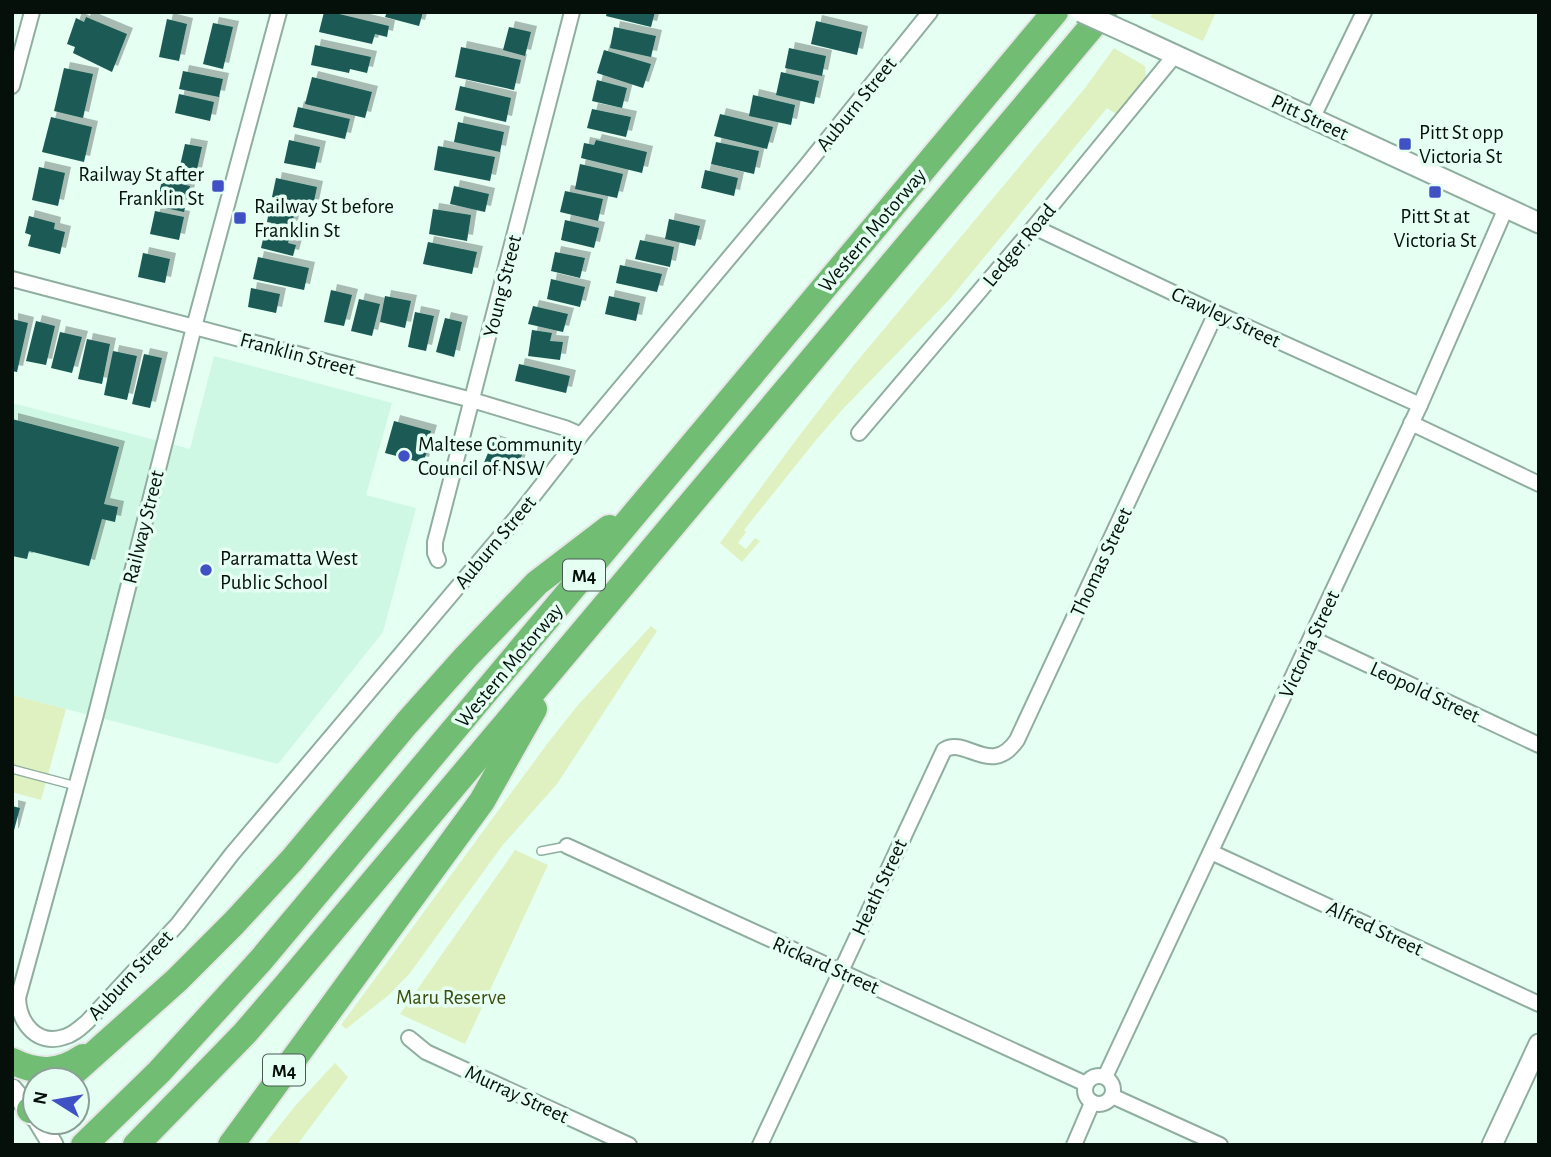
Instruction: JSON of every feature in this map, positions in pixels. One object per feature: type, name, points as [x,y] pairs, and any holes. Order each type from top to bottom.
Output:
[{"type":"highway","name":"Western Motorway","points":[[94,1136],[159,1072],[261,960],[1055,12]]},
{"type":"highway","name":"Western Motorway","points":[[136,1145],[245,1032],[1104,12]]},
{"type":"highway","points":[[81,1066],[177,980],[242,914],[292,860],[416,713],[537,583],[646,500]]},
{"type":"highway","name":"M4","points":[[231,1145],[482,802],[568,650]]},
{"type":"highway","points":[[12,1061],[33,1069],[64,1068],[122,1030]]},
{"type":"main road","name":"Pitt Street","points":[[1082,12],[1539,223]]},
{"type":"main road","points":[[1492,1145],[1539,1044]]},
{"type":"street","points":[[12,86],[32,12]]},
{"type":"street","name":"Railway Street","points":[[39,1035],[26,1026],[21,1018],[18,998],[95,718],[194,327],[279,12]]},
{"type":"street","name":"Young Street","points":[[438,560],[435,542],[572,12]]},
{"type":"street","name":"Auburn Street","points":[[39,1035],[62,1038],[79,1029],[178,924],[232,854],[507,529],[581,435],[823,146],[930,12]]},
{"type":"street","points":[[1312,119],[1364,12]]},
{"type":"street","name":"Ledger Road","points":[[859,433],[1034,227],[1175,55]]},
{"type":"street","name":"Victoria Street","points":[[1105,1077],[1420,405],[1506,208]]},
{"type":"street","name":"Crawley Street","points":[[1034,227],[1420,405]]},
{"type":"street","name":"Franklin Street","points":[[12,279],[472,400],[581,435]]},
{"type":"street","name":"Thomas Street","points":[[948,747],[961,748],[983,756],[997,756],[1008,751],[1017,740],[1216,313]]},
{"type":"street","points":[[1410,424],[1539,484]]},
{"type":"street","name":"Leopold Street","points":[[1311,638],[1539,745]]},
{"type":"street","name":"Heath Street","points":[[760,1145],[941,755],[948,747]]},
{"type":"street","name":"Rickard Street","points":[[568,846],[1086,1084]]},
{"type":"street","name":"Alfred Street","points":[[1211,852],[1539,1004]]},
{"type":"street","name":"Murray Street","points":[[409,1038],[426,1052],[629,1145]]},
{"type":"street","points":[[1094,1076],[1105,1077],[1112,1086],[1112,1096],[1105,1103],[1092,1103],[1085,1095],[1086,1084],[1094,1076]]},
{"type":"street","points":[[1112,1096],[1220,1145]]},
{"type":"street","points":[[1074,1145],[1092,1103]]},
{"type":"lane","points":[[12,769],[76,787]]},
{"type":"lane","points":[[541,851],[568,846]]},
{"type":"shaded area","name":"Parramatta West Public School","points":[[214,356],[392,403],[366,495],[416,508],[383,632],[278,764],[12,695],[12,403],[190,449]]},
{"type":"green space","points":[[1154,12],[1216,12],[1203,41],[1150,17]]},
{"type":"green space","points":[[1114,48],[1145,66],[1146,77],[1143,82],[1116,114],[1107,108],[949,300],[816,440],[744,530],[746,532],[738,543],[746,549],[755,538],[760,541],[742,562],[720,543],[854,365],[1085,88]]},
{"type":"green space","points":[[651,626],[657,631],[557,784],[502,846],[410,973],[390,994],[346,1029],[341,1025],[547,744],[578,705]]},
{"type":"green space","points":[[12,695],[66,709],[41,800],[12,792]]},
{"type":"green space","name":"Maru Reserve","points":[[515,850],[548,865],[465,1044],[400,1014]]},
{"type":"green space","points":[[335,1063],[348,1077],[297,1145],[264,1145],[296,1105]]},
{"type":"building","points":[[324,12],[389,26],[387,37],[375,34],[372,44],[319,32]]},
{"type":"building","points":[[387,12],[423,12],[419,26],[385,17]]},
{"type":"building","points":[[607,12],[655,12],[651,27],[606,16]]},
{"type":"building","points":[[86,17],[127,34],[112,72],[73,53],[75,47],[67,44],[76,18],[84,22]]},
{"type":"building","points":[[167,19],[187,24],[179,61],[159,57]]},
{"type":"building","points":[[816,21],[862,32],[857,55],[811,44]]},
{"type":"building","points":[[213,23],[233,27],[223,69],[203,64]]},
{"type":"building","points":[[509,27],[531,32],[525,56],[503,50]]},
{"type":"building","points":[[614,27],[656,36],[651,57],[610,48]]},
{"type":"building","points":[[315,45],[371,57],[367,73],[350,69],[349,73],[311,65]]},
{"type":"building","points":[[461,47],[521,60],[514,90],[455,77]]},
{"type":"building","points":[[789,48],[826,56],[822,76],[785,68]]},
{"type":"building","points":[[604,50],[651,64],[643,88],[597,73]]},
{"type":"building","points":[[64,68],[93,74],[83,118],[54,111]]},
{"type":"building","points":[[183,71],[223,79],[219,97],[179,89]]},
{"type":"building","points":[[781,72],[819,81],[814,104],[776,95]]},
{"type":"building","points":[[312,77],[372,92],[365,118],[305,104]]},
{"type":"building","points":[[597,80],[627,88],[622,108],[592,101]]},
{"type":"building","points":[[460,86],[511,98],[506,122],[455,110]]},
{"type":"building","points":[[179,94],[214,102],[210,121],[175,113]]},
{"type":"building","points":[[753,95],[795,105],[791,125],[749,116]]},
{"type":"building","points":[[298,107],[350,119],[345,139],[293,127]]},
{"type":"building","points":[[592,109],[631,117],[626,137],[587,128]]},
{"type":"building","points":[[720,114],[773,127],[767,149],[714,136]]},
{"type":"building","points":[[51,117],[92,127],[84,162],[42,152]]},
{"type":"building","points":[[458,122],[504,132],[500,152],[454,142]]},
{"type":"building","points":[[289,140],[320,147],[315,169],[284,163]]},
{"type":"building","points":[[596,140],[647,152],[642,173],[581,158],[584,143],[594,145]]},
{"type":"building","points":[[716,142],[759,151],[754,174],[711,164]]},
{"type":"building","points":[[185,144],[202,147],[196,174],[179,170]]},
{"type":"building","points":[[438,146],[495,157],[490,181],[434,170]]},
{"type":"building","points":[[580,164],[623,174],[617,198],[575,189]]},
{"type":"building","points":[[39,167],[65,173],[58,206],[32,200]]},
{"type":"building","points":[[705,170],[738,178],[734,196],[701,188]]},
{"type":"building","points":[[276,178],[317,187],[313,206],[272,197]]},
{"type":"building","points":[[162,180],[190,186],[184,212],[156,206]]},
{"type":"building","points":[[454,186],[489,194],[485,212],[450,204]]},
{"type":"building","points":[[565,191],[603,199],[598,221],[560,212]]},
{"type":"building","points":[[270,205],[295,209],[292,227],[267,222]]},
{"type":"building","points":[[433,209],[471,215],[467,241],[429,234]]},
{"type":"building","points":[[155,211],[184,217],[179,240],[150,234]]},
{"type":"building","points":[[29,216],[55,223],[54,229],[65,232],[60,254],[28,246],[31,235],[25,233]]},
{"type":"building","points":[[669,219],[700,226],[695,246],[665,239]]},
{"type":"building","points":[[565,220],[599,228],[594,248],[561,240]]},
{"type":"building","points":[[266,226],[291,232],[288,243],[296,245],[293,256],[261,248]]},
{"type":"building","points":[[640,240],[674,247],[670,267],[635,259]]},
{"type":"building","points":[[428,242],[477,252],[472,274],[423,264]]},
{"type":"building","points":[[555,252],[585,258],[580,278],[551,271]]},
{"type":"building","points":[[143,253],[170,259],[165,283],[138,277]]},
{"type":"building","points":[[258,257],[309,268],[304,290],[253,279]]},
{"type":"building","points":[[620,265],[662,274],[657,292],[616,283]]},
{"type":"building","points":[[551,279],[585,287],[580,307],[547,299]]},
{"type":"building","points":[[251,288],[280,294],[276,313],[248,307]]},
{"type":"building","points":[[331,290],[352,295],[344,326],[324,322]]},
{"type":"building","points":[[385,296],[411,301],[405,328],[380,322]]},
{"type":"building","points":[[609,296],[640,303],[636,321],[605,314]]},
{"type":"building","points":[[359,299],[380,304],[372,336],[351,331]]},
{"type":"building","points":[[533,306],[568,314],[563,332],[528,324]]},
{"type":"building","points":[[415,312],[434,316],[426,351],[408,347]]},
{"type":"building","points":[[445,318],[462,322],[454,357],[436,352]]},
{"type":"building","points":[[12,319],[28,323],[17,372],[12,371]]},
{"type":"building","points":[[36,321],[55,326],[46,365],[26,361]]},
{"type":"building","points":[[532,330],[552,333],[550,341],[563,342],[560,360],[528,356]]},
{"type":"building","points":[[60,332],[82,337],[72,373],[51,368]]},
{"type":"building","points":[[87,339],[110,344],[102,384],[78,379]]},
{"type":"building","points":[[113,351],[137,356],[127,400],[104,395]]},
{"type":"building","points":[[144,354],[162,358],[150,408],[132,404]]},
{"type":"building","points":[[519,364],[570,376],[566,393],[515,381]]},
{"type":"building","points":[[12,419],[119,447],[104,504],[118,507],[115,522],[102,519],[89,566],[29,551],[27,559],[12,556]]},
{"type":"building","points":[[394,421],[431,431],[423,463],[385,453]]},
{"type":"building","points":[[493,441],[523,452],[514,476],[483,465]]},
{"type":"building","points":[[12,806],[20,808],[13,834],[12,834]]},
{"type":"place","name":"Pitt St opp Victoria St","points":[[1405,144]]},
{"type":"place","name":"Railway St after Franklin St","points":[[218,186]]},
{"type":"place","name":"Pitt St at Victoria St","points":[[1435,192]]},
{"type":"place","name":"Railway St before Franklin St","points":[[240,218]]},
{"type":"place","name":"Maltese Community Council of NSW","points":[[404,456]]},
{"type":"place","name":"Parramatta West Public School","points":[[206,570]]}]
